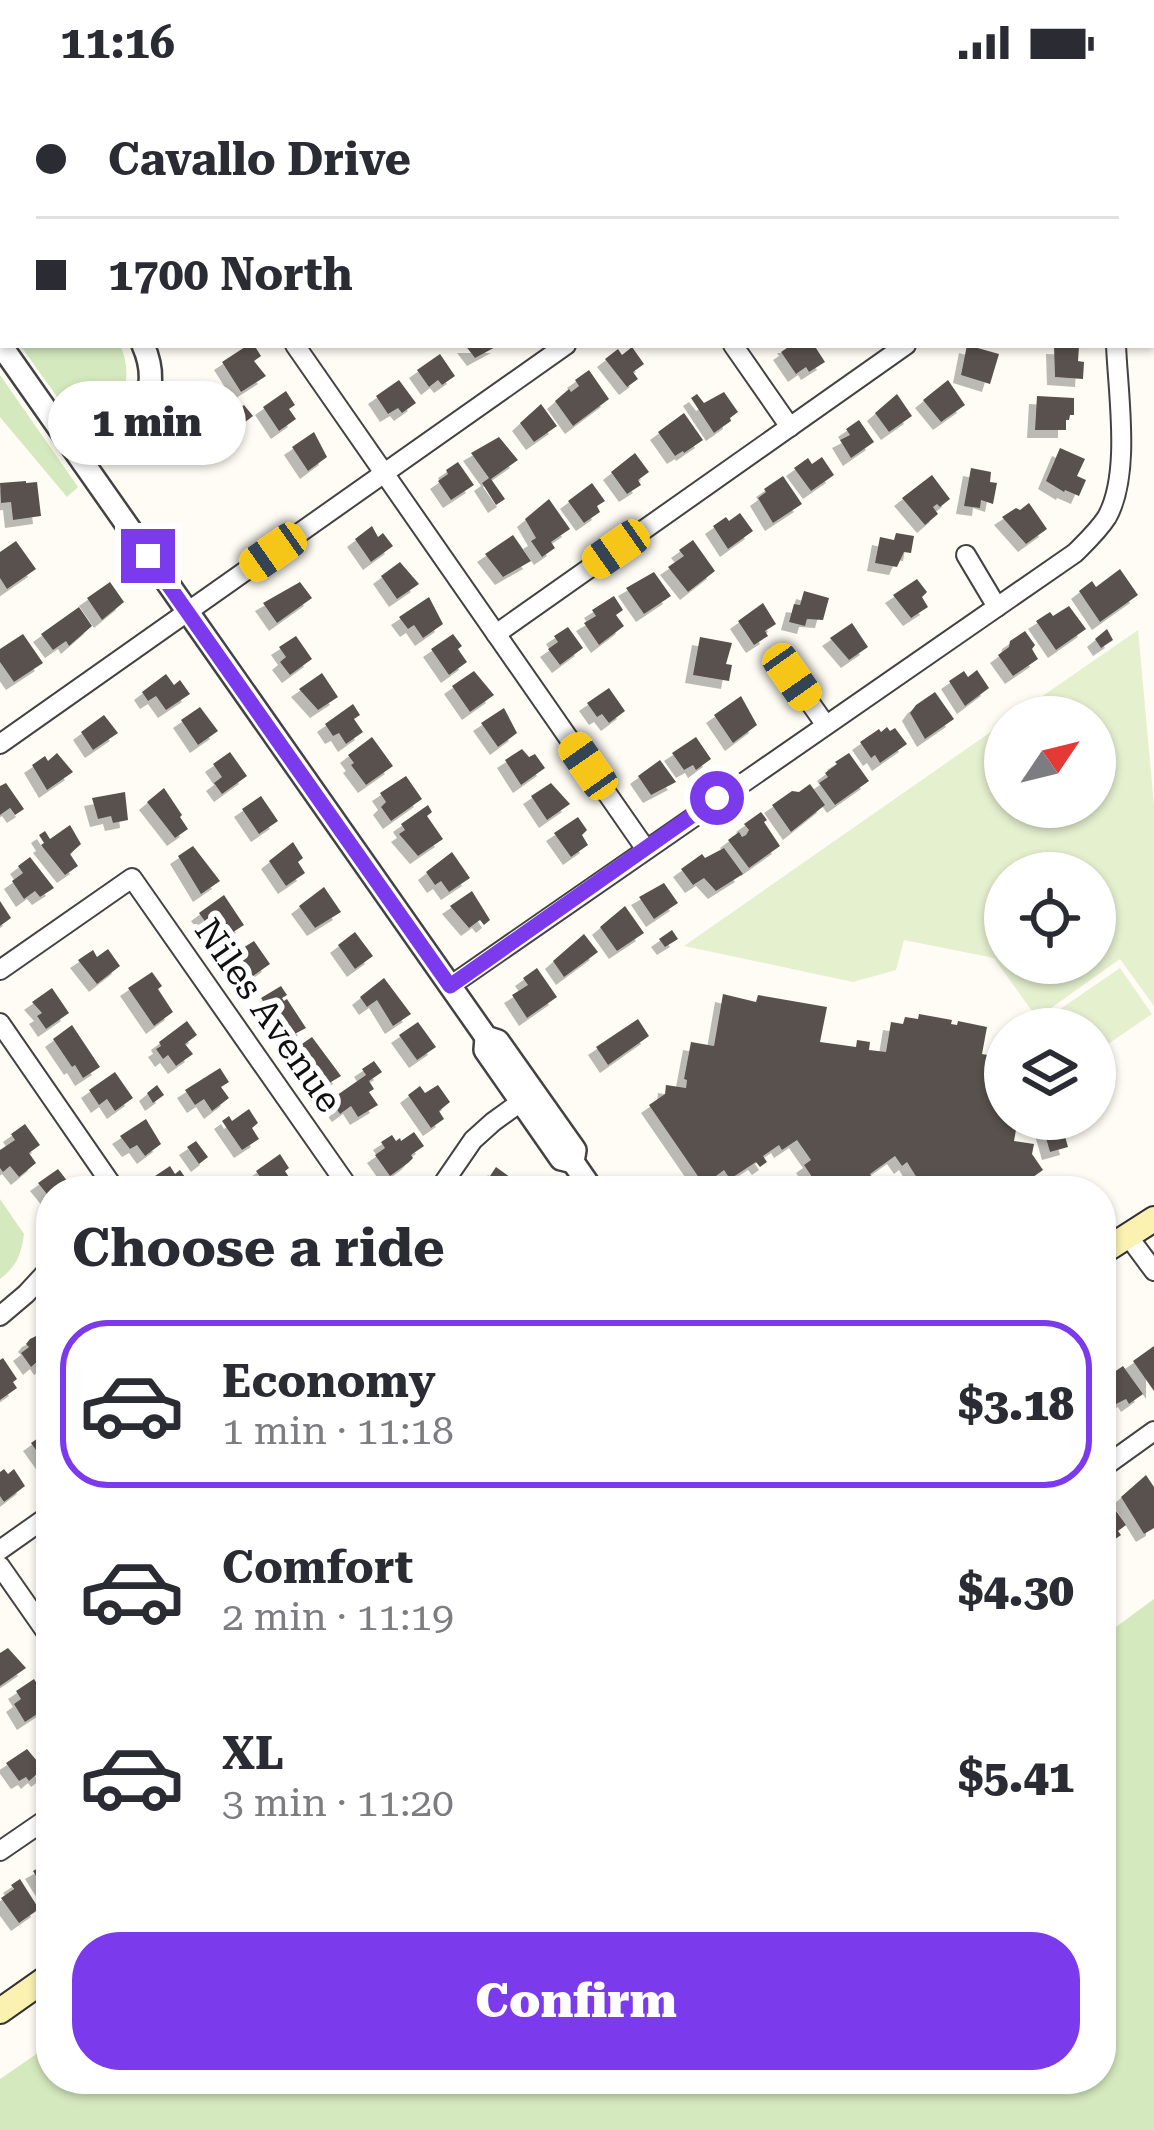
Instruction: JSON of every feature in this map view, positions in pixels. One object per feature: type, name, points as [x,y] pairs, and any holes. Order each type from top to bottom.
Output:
[{"type":"main road","points":[[1116,1244],[1154,1220]]},
{"type":"main road","points":[[0,2011],[36,1986]]},
{"type":"street","points":[[3,348],[486,1037],[498,1041],[528,1098],[575,1150],[573,1162],[582,1176]]},
{"type":"street","points":[[83,463],[145,405],[152,375],[144,348]]},
{"type":"street","points":[[298,348],[645,848]]},
{"type":"street","points":[[0,744],[562,348]]},
{"type":"street","points":[[735,348],[790,427]]},
{"type":"street","points":[[496,634],[902,348]]},
{"type":"street","points":[[450,986],[1075,553],[1095,533],[1115,499],[1120,474],[1116,348]]},
{"type":"street","points":[[966,555],[997,607]]},
{"type":"street","points":[[792,677],[825,724]]},
{"type":"street","name":"Niles Avenue","points":[[0,970],[132,878],[341,1176]]},
{"type":"street","points":[[0,1023],[106,1176]]},
{"type":"street","points":[[448,1176],[473,1141],[528,1098]]},
{"type":"street","points":[[1128,1236],[1154,1271]]},
{"type":"street","points":[[0,1316],[36,1283]]},
{"type":"street","points":[[1116,1458],[1154,1431]]},
{"type":"street","points":[[0,1550],[36,1525]]},
{"type":"street","points":[[0,1566],[36,1618]]},
{"type":"street","points":[[0,1851],[36,1826]]},
{"type":"green space","points":[[22,348],[121,348],[126,377],[119,410],[98,423],[73,419]]},
{"type":"green space","points":[[0,375],[78,487],[67,497],[0,417]]},
{"type":"green space","points":[[1138,630],[1154,805],[1154,1006],[1120,959],[1116,962],[1116,852],[984,852],[984,956],[904,940],[896,970],[853,982],[684,946],[984,737],[984,828],[1116,828],[1116,696],[1042,696]]},
{"type":"green space","points":[[1120,968],[1152,1014],[1116,1039],[1116,1008],[1062,1008],[1097,984],[1116,984]]},
{"type":"green space","points":[[1013,984],[1085,984],[1051,1008],[1030,1008]]},
{"type":"green space","points":[[0,1199],[24,1234],[17,1260],[0,1279]]},
{"type":"green space","points":[[1154,1599],[1154,2130],[0,2130],[0,2079],[36,2054],[36,2094],[1116,2094],[1116,1627]]},
{"type":"building","points":[[243,348],[256,348],[261,356],[254,361],[266,376],[241,392],[222,362]]},
{"type":"building","points":[[467,348],[493,348],[475,358]]},
{"type":"building","points":[[633,348],[644,364],[633,372],[638,379],[627,387],[605,359],[618,349],[622,355]]},
{"type":"building","points":[[816,348],[825,362],[796,374],[781,352]]},
{"type":"building","points":[[966,348],[999,354],[990,384],[961,375]]},
{"type":"building","points":[[1054,348],[1079,348],[1083,379],[1055,377]]},
{"type":"building","points":[[440,354],[455,376],[429,387],[417,370]]},
{"type":"building","points":[[589,370],[609,399],[573,426],[555,401],[579,386],[575,380]]},
{"type":"building","points":[[399,380],[416,403],[402,413],[398,408],[388,414],[376,396]]},
{"type":"building","points":[[948,380],[965,405],[941,422],[923,400]]},
{"type":"building","points":[[286,391],[295,405],[289,409],[296,419],[279,431],[263,407]]},
{"type":"building","points":[[724,392],[738,412],[714,433],[691,398],[697,394],[704,403]]},
{"type":"building","points":[[897,394],[912,416],[889,432],[875,413]]},
{"type":"building","points":[[1037,396],[1074,398],[1074,415],[1066,420],[1066,430],[1035,430]]},
{"type":"building","points":[[541,404],[557,426],[534,442],[520,423]]},
{"type":"building","points":[[244,405],[253,416],[240,426],[231,414]]},
{"type":"building","points":[[684,413],[703,440],[675,456],[658,432]]},
{"type":"building","points":[[859,420],[874,442],[851,458],[840,440],[850,435],[846,429]]},
{"type":"building","points":[[314,432],[327,457],[308,471],[292,447]]},
{"type":"building","points":[[499,437],[518,460],[491,479],[505,499],[496,505],[482,483],[489,478],[471,453]]},
{"type":"building","points":[[1060,448],[1085,459],[1077,476],[1086,480],[1079,496],[1046,481]]},
{"type":"building","points":[[635,453],[649,472],[627,494],[611,472]]},
{"type":"building","points":[[822,457],[834,475],[811,491],[794,468],[808,458],[812,464]]},
{"type":"building","points":[[458,462],[474,485],[451,500],[438,481]]},
{"type":"building","points":[[971,468],[991,472],[990,482],[997,483],[993,504],[981,500],[980,508],[964,506]]},
{"type":"building","points":[[932,475],[950,499],[933,507],[938,514],[925,525],[902,498]]},
{"type":"building","points":[[783,476],[802,504],[773,523],[758,498]]},
{"type":"building","points":[[37,482],[41,516],[13,520],[11,502],[1,503],[0,483]]},
{"type":"building","points":[[592,483],[605,501],[597,506],[600,512],[584,523],[568,501]]},
{"type":"building","points":[[549,499],[570,529],[551,542],[555,548],[542,557],[525,519]]},
{"type":"building","points":[[1029,503],[1047,529],[1026,544],[1002,517]]},
{"type":"building","points":[[740,513],[753,531],[728,549],[713,526]]},
{"type":"building","points":[[372,526],[378,537],[383,533],[393,546],[371,562],[355,539]]},
{"type":"building","points":[[896,533],[914,536],[911,553],[904,552],[897,567],[875,563],[880,537],[894,540]]},
{"type":"building","points":[[513,535],[531,561],[503,577],[485,554]]},
{"type":"building","points":[[693,540],[715,571],[688,592],[668,567],[684,556],[679,550]]},
{"type":"building","points":[[16,541],[36,569],[7,589],[0,578],[0,552]]},
{"type":"building","points":[[400,562],[419,584],[397,599],[381,576]]},
{"type":"building","points":[[1120,569],[1138,595],[1100,622],[1079,591],[1092,581],[1096,587]]},
{"type":"building","points":[[654,572],[671,596],[644,614],[626,588]]},
{"type":"building","points":[[917,579],[927,592],[922,597],[928,607],[911,618],[893,595]]},
{"type":"building","points":[[110,582],[124,602],[102,620],[87,598]]},
{"type":"building","points":[[300,582],[312,598],[277,623],[263,603]]},
{"type":"building","points":[[804,591],[829,598],[823,620],[807,619],[805,626],[789,622]]},
{"type":"building","points":[[614,596],[623,610],[616,615],[624,626],[599,645],[584,623],[596,616],[592,610]]},
{"type":"building","points":[[429,597],[443,624],[423,638],[414,625],[408,629],[399,617]]},
{"type":"building","points":[[763,603],[776,624],[754,645],[738,621]]},
{"type":"building","points":[[1069,606],[1086,629],[1056,650],[1036,621]]},
{"type":"building","points":[[79,607],[92,626],[69,646],[66,641],[53,650],[41,634]]},
{"type":"building","points":[[852,623],[868,647],[849,660],[830,638]]},
{"type":"building","points":[[568,627],[583,648],[560,665],[548,649],[558,642],[554,636]]},
{"type":"building","points":[[1107,629],[1113,640],[1101,648],[1095,639]]},
{"type":"building","points":[[1025,631],[1038,659],[1013,676],[998,655]]},
{"type":"building","points":[[23,634],[43,663],[14,682],[0,662],[0,649]]},
{"type":"building","points":[[453,634],[467,662],[449,675],[431,649]]},
{"type":"building","points":[[296,636],[312,659],[290,675],[280,662],[286,657],[279,647]]},
{"type":"building","points":[[700,637],[732,643],[726,664],[732,665],[729,681],[693,675]]},
{"type":"building","points":[[977,670],[989,688],[965,706],[949,681],[964,671],[968,677]]},
{"type":"building","points":[[474,671],[494,695],[470,712],[452,686]]},
{"type":"building","points":[[322,673],[338,697],[318,710],[299,689]]},
{"type":"building","points":[[166,674],[174,685],[180,680],[190,694],[166,710],[156,696],[148,701],[142,692]]},
{"type":"building","points":[[609,688],[625,711],[609,723],[602,714],[597,717],[587,703]]},
{"type":"building","points":[[935,692],[954,719],[925,739],[910,713]]},
{"type":"building","points":[[741,696],[757,725],[733,743],[714,715]]},
{"type":"building","points":[[353,704],[360,715],[354,719],[363,732],[346,744],[325,724]]},
{"type":"building","points":[[200,707],[218,731],[198,745],[181,720]]},
{"type":"building","points":[[504,708],[517,733],[498,747],[481,723]]},
{"type":"building","points":[[104,715],[118,733],[93,750],[81,732]]},
{"type":"building","points":[[887,727],[895,728],[907,744],[880,763],[860,742]]},
{"type":"building","points":[[372,737],[393,766],[366,785],[348,755]]},
{"type":"building","points":[[696,737],[711,759],[696,770],[693,765],[684,770],[672,753]]},
{"type":"building","points":[[522,749],[529,757],[535,754],[545,768],[521,785],[505,760]]},
{"type":"building","points":[[230,752],[247,776],[222,794],[214,783],[222,777],[213,764]]},
{"type":"building","points":[[57,753],[73,772],[47,790],[32,765]]},
{"type":"building","points":[[849,753],[869,781],[835,805],[819,783]]},
{"type":"building","points":[[660,760],[676,782],[651,795],[638,776]]},
{"type":"building","points":[[406,776],[422,799],[391,821],[381,807],[386,802],[380,793]]},
{"type":"building","points":[[6,783],[24,809],[15,815],[10,808],[0,815],[0,786]]},
{"type":"building","points":[[551,783],[570,804],[547,820],[531,796]]},
{"type":"building","points":[[810,784],[825,805],[791,832],[772,805]]},
{"type":"building","points":[[164,788],[188,829],[175,838],[147,802]]},
{"type":"building","points":[[125,792],[128,820],[98,819],[92,798]]},
{"type":"building","points":[[261,796],[278,821],[259,834],[242,809]]},
{"type":"building","points":[[428,805],[432,812],[427,816],[443,839],[418,856],[399,834],[405,830],[401,824]]},
{"type":"building","points":[[761,812],[780,846],[749,868],[728,840],[739,832],[746,835],[749,830],[744,824]]},
{"type":"building","points":[[578,817],[587,830],[582,835],[588,845],[571,857],[554,833]]},
{"type":"building","points":[[70,825],[81,844],[70,854],[78,866],[65,875],[41,845],[39,835],[45,831],[50,839]]},
{"type":"building","points":[[293,842],[305,873],[286,886],[269,861]]},
{"type":"building","points":[[193,846],[220,881],[201,894],[178,856]]},
{"type":"building","points":[[724,848],[743,874],[716,891],[704,878],[693,885],[681,869],[702,854],[705,858]]},
{"type":"building","points":[[452,852],[470,878],[449,892],[441,881],[435,885],[426,872]]},
{"type":"building","points":[[30,857],[54,888],[40,897],[35,891],[24,899],[12,881],[23,873],[18,866]]},
{"type":"building","points":[[664,883],[678,903],[654,919],[639,897]]},
{"type":"building","points":[[324,887],[341,912],[315,928],[299,906]]},
{"type":"building","points":[[472,891],[490,920],[469,928],[450,906]]},
{"type":"building","points":[[224,895],[244,925],[224,938],[199,913]]},
{"type":"building","points":[[0,901],[11,918],[0,926]]},
{"type":"building","points":[[625,906],[644,933],[617,951],[600,927]]},
{"type":"building","points":[[672,930],[678,939],[665,947],[659,939]]},
{"type":"building","points":[[355,932],[373,956],[355,969],[338,945]]},
{"type":"building","points":[[584,934],[598,952],[564,977],[553,961]]},
{"type":"building","points":[[254,941],[270,964],[253,976],[246,965],[239,970],[230,956]]},
{"type":"building","points":[[108,949],[120,966],[97,984],[78,960],[93,950],[97,957]]},
{"type":"building","points":[[537,968],[557,997],[527,1018],[512,995],[528,985],[523,978]]},
{"type":"building","points":[[152,972],[173,1012],[154,1026],[128,988]]},
{"type":"building","points":[[384,978],[411,1014],[393,1026],[377,1000],[367,1007],[360,997]]},
{"type":"building","points":[[281,986],[287,995],[282,998],[306,1028],[287,1038],[261,998]]},
{"type":"building","points":[[52,988],[69,1013],[46,1029],[37,1016],[42,1013],[32,1002]]},
{"type":"building","points":[[723,994],[756,1002],[758,995],[827,1007],[820,1042],[856,1047],[857,1040],[870,1042],[869,1050],[886,1052],[891,1022],[903,1024],[905,1017],[918,1019],[919,1014],[952,1020],[951,1024],[984,1026],[984,1140],[1034,1144],[1032,1154],[1043,1170],[1034,1176],[916,1176],[907,1162],[902,1166],[895,1156],[871,1176],[811,1176],[804,1165],[811,1160],[797,1140],[763,1156],[767,1162],[760,1167],[756,1162],[735,1176],[724,1170],[716,1176],[698,1176],[649,1105],[665,1094],[666,1085],[686,1088],[691,1042],[714,1046]]},
{"type":"building","points":[[638,1019],[649,1036],[608,1065],[596,1047]]},
{"type":"building","points":[[187,1021],[197,1035],[185,1044],[193,1054],[176,1066],[156,1049]]},
{"type":"building","points":[[418,1022],[436,1047],[417,1060],[399,1035]]},
{"type":"building","points":[[72,1025],[100,1067],[83,1078],[53,1039]]},
{"type":"building","points":[[312,1037],[341,1076],[321,1088],[296,1048]]},
{"type":"building","points":[[374,1061],[382,1072],[369,1081],[374,1089],[369,1092],[378,1105],[358,1117],[351,1106],[340,1114],[330,1100],[366,1075],[362,1069]]},
{"type":"building","points":[[220,1068],[229,1082],[221,1087],[229,1098],[212,1111],[204,1099],[195,1105],[185,1090]]},
{"type":"building","points":[[115,1072],[133,1098],[115,1111],[107,1099],[99,1105],[89,1090]]},
{"type":"building","points":[[157,1085],[164,1095],[153,1103],[147,1093]]},
{"type":"building","points":[[438,1085],[450,1102],[439,1111],[444,1119],[431,1128],[408,1095],[420,1086],[425,1093]]},
{"type":"building","points":[[249,1109],[258,1123],[252,1128],[259,1139],[242,1150],[222,1121],[229,1116],[232,1121]]},
{"type":"building","points":[[146,1119],[161,1144],[145,1156],[137,1145],[130,1149],[120,1136]]},
{"type":"building","points":[[25,1124],[40,1145],[29,1153],[36,1163],[19,1177],[10,1166],[3,1172],[0,1168],[0,1150],[15,1140],[11,1134]]},
{"type":"building","points":[[414,1132],[424,1146],[390,1176],[375,1155],[385,1148],[381,1142],[392,1135],[401,1141]]},
{"type":"building","points":[[1047,1140],[1066,1140],[1068,1147],[1050,1152]]},
{"type":"building","points":[[196,1141],[208,1157],[199,1164],[187,1147]]},
{"type":"building","points":[[280,1154],[289,1168],[285,1171],[288,1176],[260,1176],[256,1171]]},
{"type":"building","points":[[170,1166],[175,1174],[180,1170],[184,1176],[155,1176]]},
{"type":"building","points":[[36,1336],[36,1363],[31,1367],[21,1353]]},
{"type":"building","points":[[1154,1346],[1154,1391],[1133,1361]]},
{"type":"building","points":[[0,1360],[17,1379],[13,1382],[17,1388],[0,1400]]},
{"type":"building","points":[[1123,1366],[1143,1394],[1129,1404],[1126,1399],[1116,1404],[1116,1371]]},
{"type":"building","points":[[4,1469],[8,1474],[14,1469],[25,1486],[4,1502],[0,1472]]},
{"type":"building","points":[[1146,1475],[1154,1487],[1154,1528],[1144,1534],[1121,1497]]},
{"type":"building","points":[[1116,1511],[1126,1525],[1118,1531],[1121,1535],[1116,1538]]},
{"type":"building","points":[[8,1648],[26,1668],[0,1686],[0,1653]]},
{"type":"building","points":[[34,1679],[36,1682],[36,1715],[25,1722],[14,1704],[21,1699],[16,1691]]},
{"type":"building","points":[[27,1749],[36,1760],[36,1775],[19,1781],[6,1763]]},
{"type":"building","points":[[20,1879],[36,1904],[36,1911],[19,1923],[1,1898],[14,1889],[11,1885]]},
{"type":"route","points":[[148,556],[450,986],[717,798]]}]
